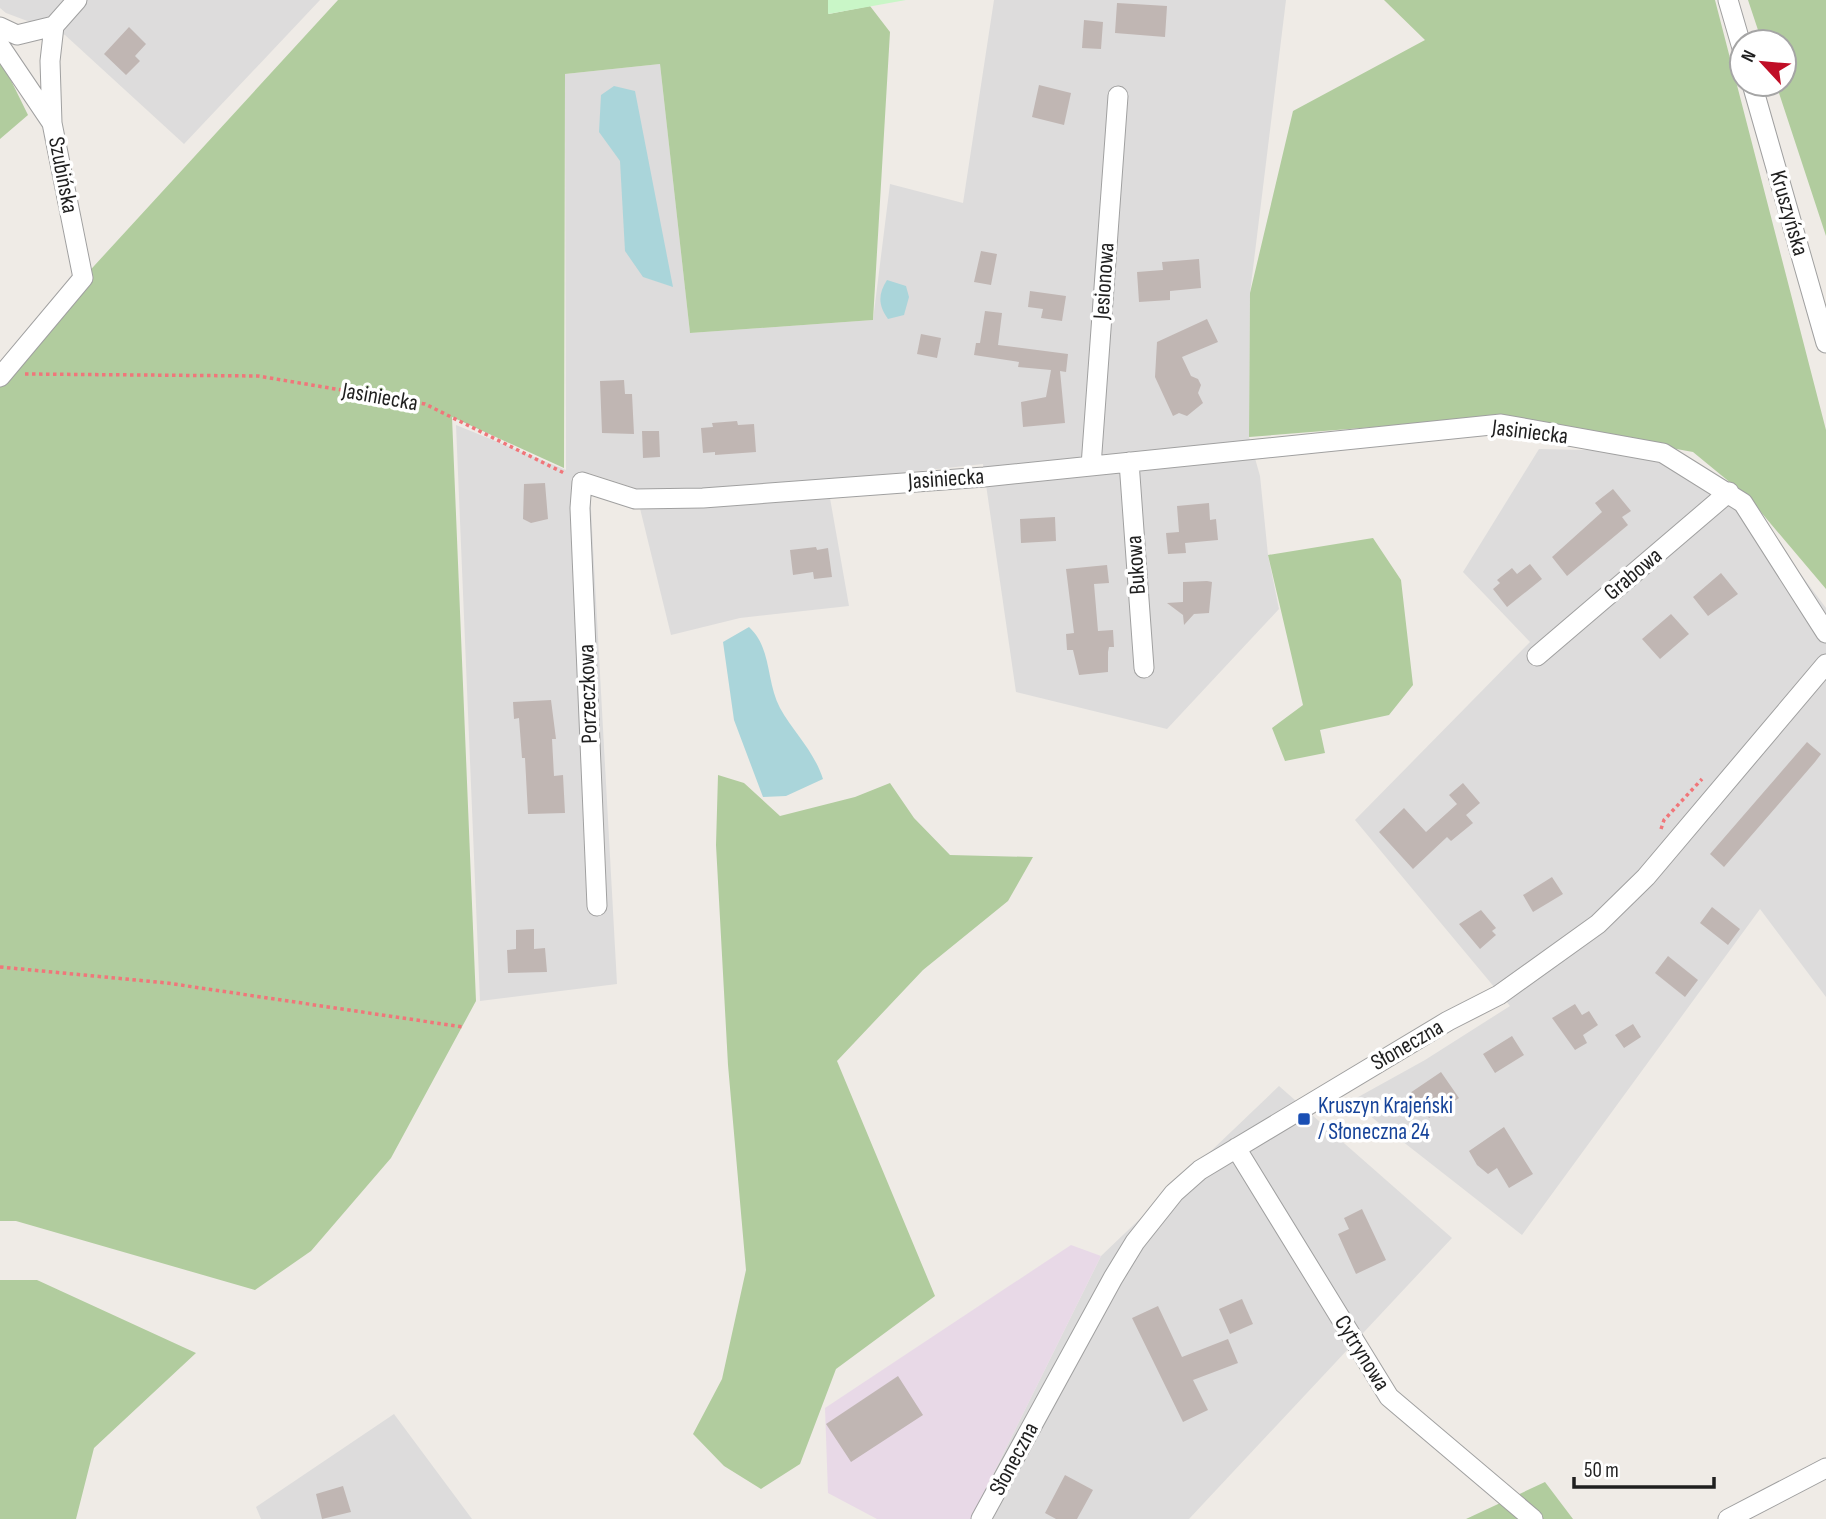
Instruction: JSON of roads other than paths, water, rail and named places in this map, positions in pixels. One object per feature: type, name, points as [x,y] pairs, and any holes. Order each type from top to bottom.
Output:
[{"type":"street","points":[[52,122],[50,61],[54,26],[77,0]]},
{"type":"street","points":[[1728,0],[1736,28]]},
{"type":"street","points":[[0,27],[17,34],[54,26]]},
{"type":"street","name":"Szubińska","points":[[0,46],[52,122],[83,278],[1,375]]},
{"type":"street","name":"Jesionowa","points":[[1091,466],[1118,96]]},
{"type":"street","name":"Kruszyńska","points":[[1756,98],[1826,343]]},
{"type":"street","name":"Jasiniecka","points":[[582,482],[635,499],[703,498],[1091,466],[1501,424],[1663,453],[1730,492],[1743,503],[1826,633]]},
{"type":"street","name":"Bukowa","points":[[1129,462],[1144,668]]},
{"type":"street","name":"Porzeczkowa","points":[[582,482],[580,508],[597,906]]},
{"type":"street","name":"Grabowa","points":[[1537,656],[1730,492]]},
{"type":"street","name":"Słoneczna","points":[[981,1519],[1135,1242],[1174,1193],[1200,1170],[1236,1148],[1437,1027],[1499,995],[1598,924],[1646,877],[1826,664]]},
{"type":"street","name":"Cytrynowa","points":[[1236,1148],[1389,1397],[1534,1519]]},
{"type":"street","points":[[1728,1519],[1826,1468]]},
{"type":"water","points":[[614,86],[635,91],[673,287],[643,277],[625,251],[620,161],[599,132],[601,95]]},
{"type":"water","points":[[887,280],[906,286],[909,297],[904,315],[888,319],[880,300]]},
{"type":"water","points":[[749,627],[762,645],[780,708],[814,760],[823,779],[786,796],[763,797],[734,720],[723,642]]},
{"type":"place","name":"Kruszyn Krajeński / Słoneczna 24","points":[[1304,1119]]}]
